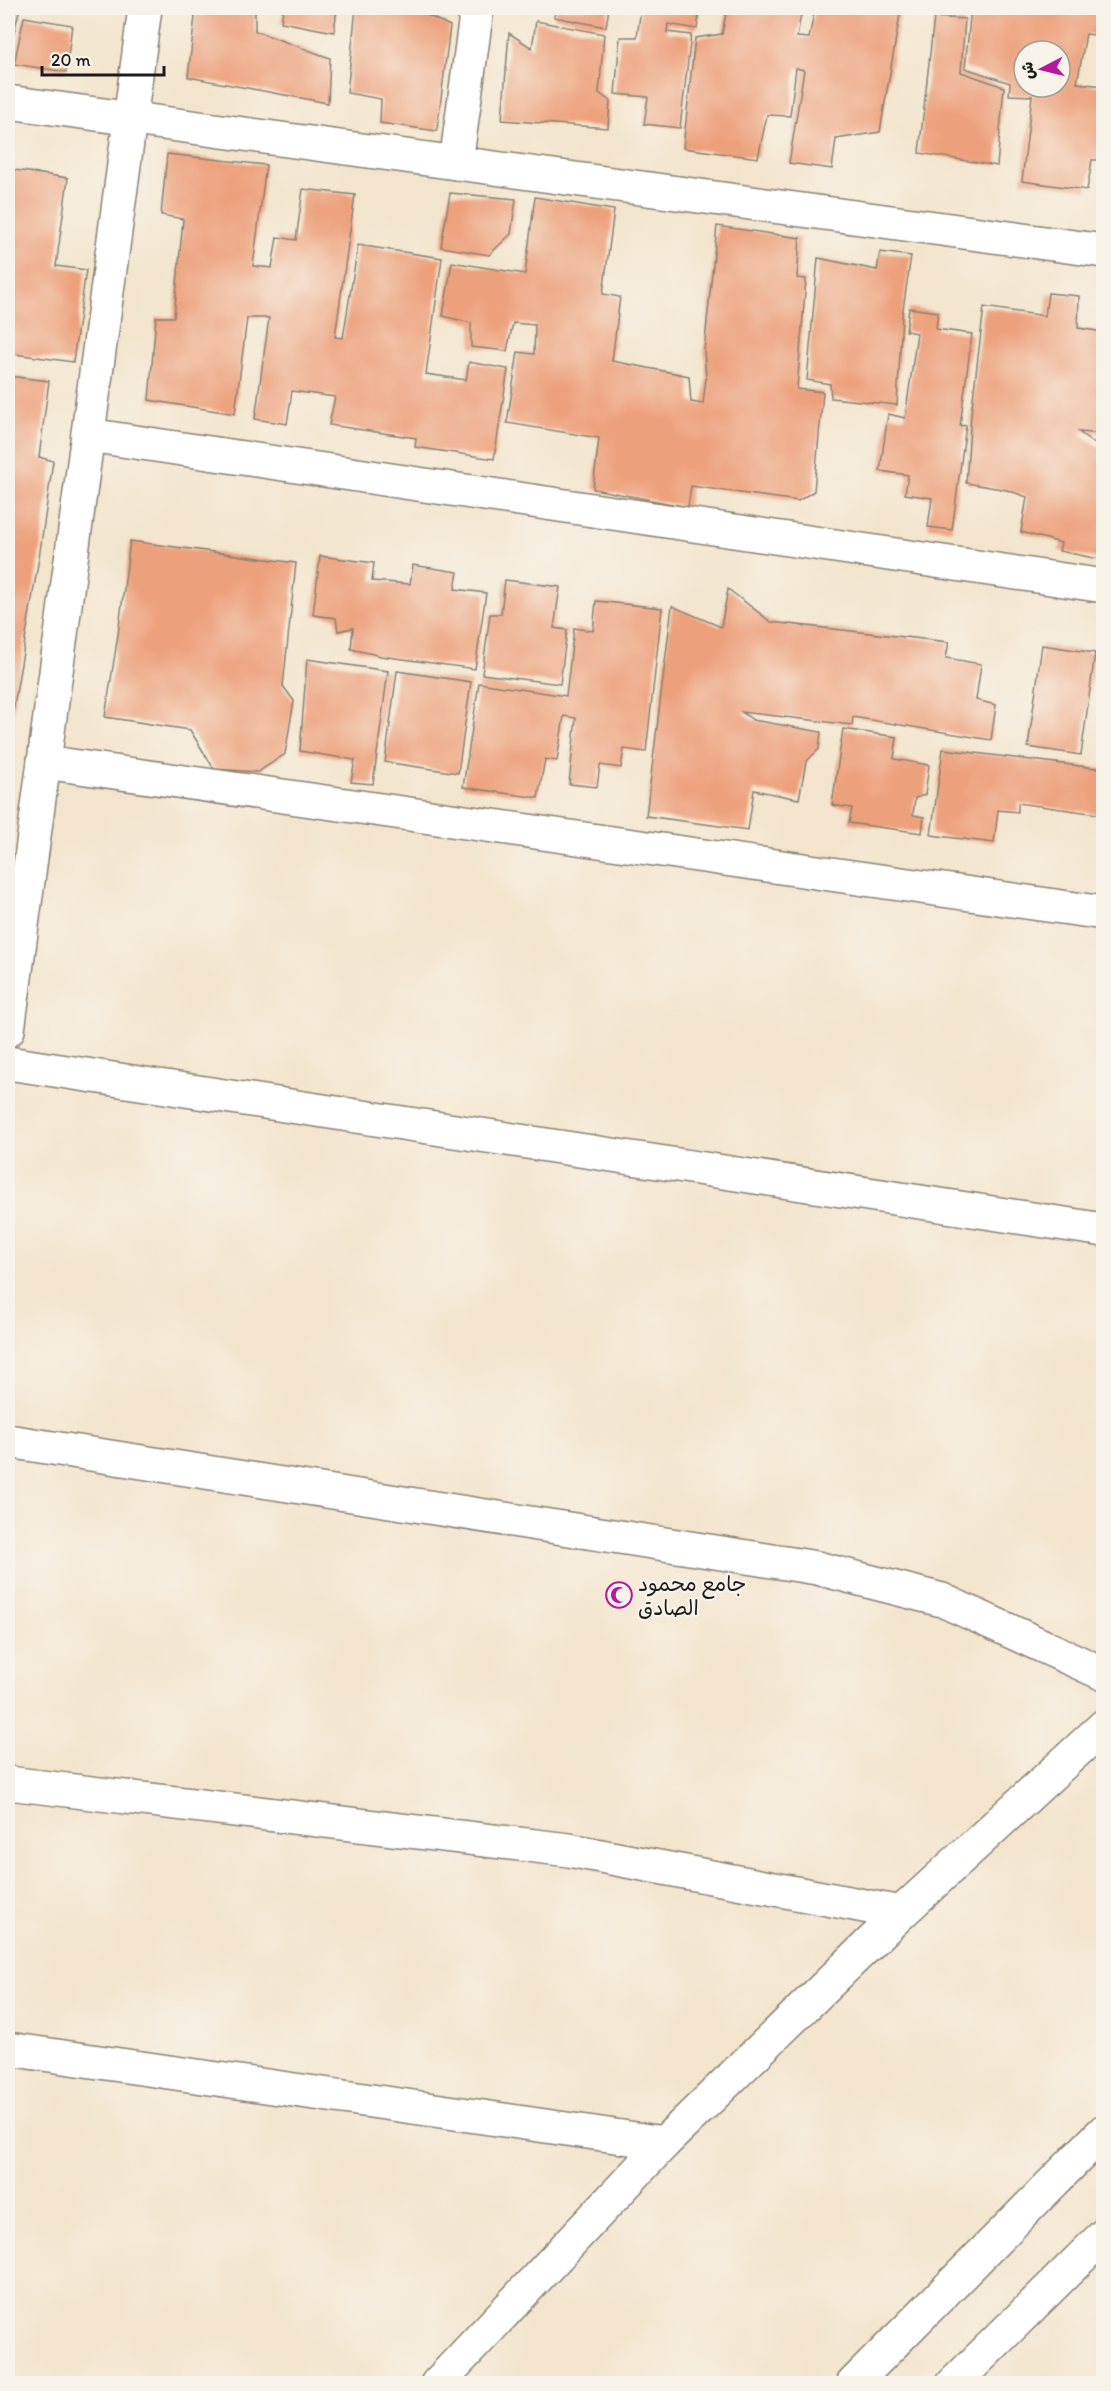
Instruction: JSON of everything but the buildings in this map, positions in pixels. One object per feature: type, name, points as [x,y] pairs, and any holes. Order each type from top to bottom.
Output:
[{"type":"street","points":[[8,1030],[145,8]]},
{"type":"street","points":[[456,163],[477,8]]},
{"type":"street","points":[[8,102],[1104,251]]},
{"type":"street","points":[[88,435],[1104,586]]},
{"type":"street","points":[[44,762],[1104,913]]},
{"type":"street","points":[[8,1063],[1104,1230]]},
{"type":"street","points":[[8,1441],[817,1568],[942,1600],[1104,1674]]},
{"type":"street","points":[[437,2384],[664,2143],[901,1913],[1104,1726]]},
{"type":"street","points":[[8,1783],[569,1850],[901,1913]]},
{"type":"street","points":[[8,2049],[664,2143]]},
{"type":"street","points":[[853,2384],[1104,2131]]},
{"type":"street","points":[[953,2384],[1104,2235]]},
{"type":"place","name":"جامع محمود الصادق","points":[[619,1595]]}]
